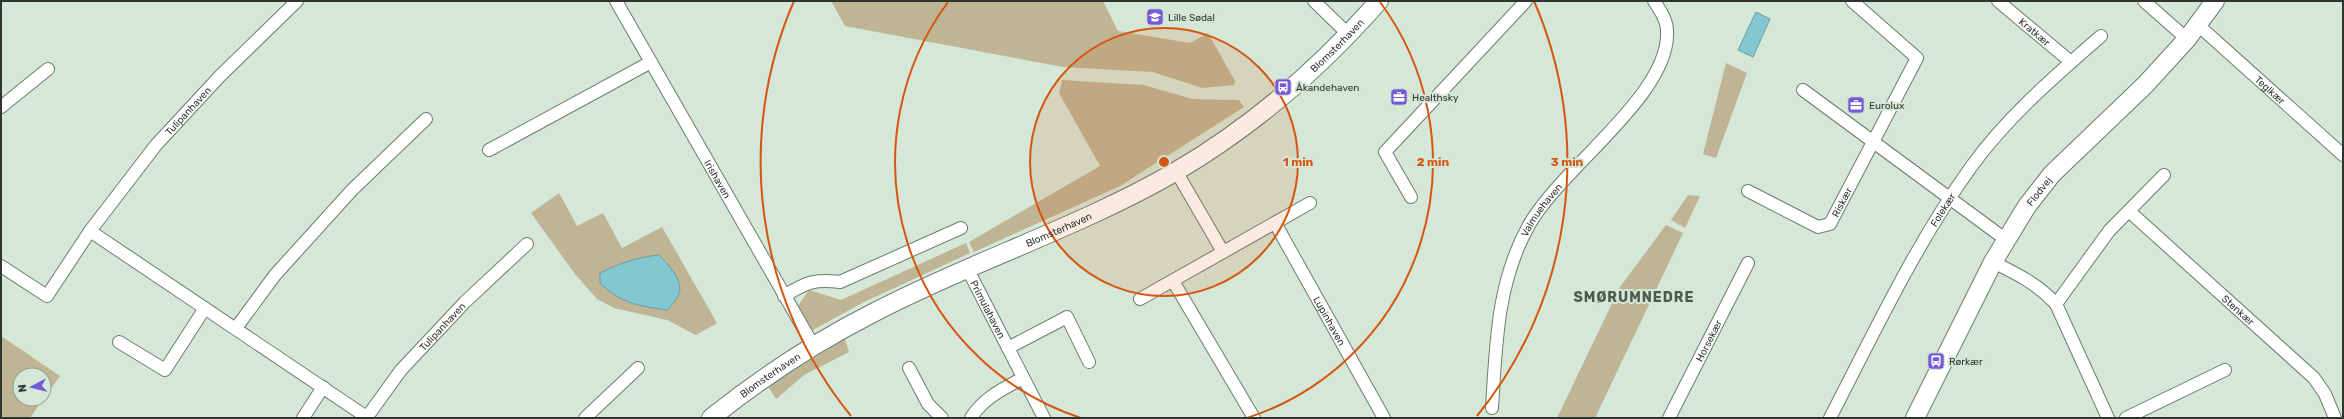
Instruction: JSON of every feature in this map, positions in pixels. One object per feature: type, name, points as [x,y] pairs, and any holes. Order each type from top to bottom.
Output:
[{"type":"street","name":"Tulipanhaven","points":[[1,266],[47,296],[90,230],[156,145],[220,76],[297,1]]},
{"type":"street","name":"Irishaven","points":[[616,1],[813,346]]},
{"type":"street","points":[[1314,1],[1349,35]]},
{"type":"street","name":"Blomsterhaven","points":[[711,418],[738,396],[813,346],[872,313],[1109,207],[1176,171],[1236,132],[1279,99],[1349,35],[1379,1]]},
{"type":"street","points":[[1411,197],[1385,152],[1526,1]]},
{"type":"street","name":"Valmuehaven","points":[[1492,408],[1498,324],[1503,290],[1513,258],[1529,225],[1544,202],[1642,96],[1659,69],[1666,49],[1667,31],[1662,13],[1654,1]]},
{"type":"street","name":"Riskær","points":[[1748,191],[1818,227],[1830,224],[1917,58],[1852,1]]},
{"type":"street","name":"Kratkær","points":[[1998,1],[2071,62]]},
{"type":"street","points":[[2144,1],[2187,39]]},
{"type":"street","name":"Flodvej","points":[[1914,418],[1993,262],[2027,206],[2052,174],[2145,86],[2187,39],[2215,1]]},
{"type":"street","name":"Teglkær","points":[[2198,25],[2343,155]]},
{"type":"street","name":"Folekær","points":[[1830,418],[1918,249],[1971,166],[2003,127],[2071,62],[2101,36]]},
{"type":"street","points":[[489,150],[651,62]]},
{"type":"street","points":[[1,107],[48,69]]},
{"type":"street","points":[[1803,90],[2006,239]]},
{"type":"street","points":[[236,328],[275,275],[352,190],[426,119]]},
{"type":"street","points":[[1176,171],[1223,252]]},
{"type":"street","points":[[2056,304],[2109,231],[2130,212],[2164,175]]},
{"type":"street","points":[[1140,299],[1310,203]]},
{"type":"street","name":"Stenkær","points":[[2130,212],[2314,378],[2325,394],[2335,418]]},
{"type":"street","name":"Lupinhaven","points":[[1275,223],[1384,418]]},
{"type":"street","points":[[784,296],[807,282],[820,280],[840,282],[961,228]]},
{"type":"street","name":"Tulipanhaven","points":[[90,230],[368,418],[401,370],[465,302],[527,244]]},
{"type":"street","name":"Horsekær","points":[[1669,418],[1748,262]]},
{"type":"street","points":[[1993,262],[2031,281],[2043,289],[2056,304],[2108,418]]},
{"type":"street","name":"Primulahaven","points":[[968,270],[1044,418]]},
{"type":"street","points":[[1173,281],[1254,418]]},
{"type":"street","points":[[119,342],[165,370],[205,308]]},
{"type":"street","name":"Primulahaven","points":[[1008,348],[1067,317],[1089,362]]},
{"type":"street","points":[[585,418],[638,368]]},
{"type":"street","points":[[909,368],[928,404],[942,418]]},
{"type":"street","points":[[2126,418],[2225,370]]},
{"type":"street","points":[[971,418],[977,408],[990,396],[1023,378]]},
{"type":"street","points":[[303,418],[323,387]]},
{"type":"shaded area","points":[[831,1],[1103,1],[1118,31],[1190,43],[1208,33],[1235,81],[1234,85],[1202,88],[1153,72],[1063,67],[845,26]]},
{"type":"shaded area","points":[[1726,63],[1747,73],[1716,158],[1703,154]]},
{"type":"shaded area","points":[[1062,80],[1144,85],[1192,99],[1239,100],[1244,107],[1120,186],[974,252],[969,242],[1100,166],[1059,93]]},
{"type":"shaded area","points":[[559,193],[577,226],[603,213],[622,248],[662,227],[717,323],[696,335],[667,320],[614,308],[597,299],[575,274],[531,213]]},
{"type":"shaded area","points":[[1688,195],[1700,196],[1685,228],[1671,220]]},
{"type":"shaded area","points":[[1666,225],[1683,233],[1595,418],[1557,418],[1620,287]]},
{"type":"shaded area","points":[[966,243],[970,253],[864,302],[811,331],[798,306],[809,290],[841,300]]},
{"type":"shaded area","points":[[1,336],[47,367],[12,367],[12,407],[38,407],[30,418],[1,418]]},
{"type":"shaded area","points":[[845,339],[849,352],[804,375],[776,399],[768,386]]},
{"type":"shaded area","points":[[52,371],[60,376],[52,387]]},
{"type":"water","points":[[1756,12],[1770,19],[1753,57],[1738,50]]},
{"type":"water","points":[[659,255],[674,273],[680,289],[678,296],[668,310],[631,303],[616,296],[600,283],[600,273],[607,269],[636,259]]},
{"type":"place","name":"Lille Sødal","points":[[1155,17]]},
{"type":"place","name":"Åkandehaven","points":[[1283,87]]},
{"type":"place","name":"Healthsky","points":[[1399,97]]},
{"type":"place","name":"Eurolux","points":[[1856,105]]},
{"type":"place","name":"Rørkær","points":[[1936,361]]},
{"type":"district","name":"SMØRUMNEDRE","points":[[1634,297]]}]
